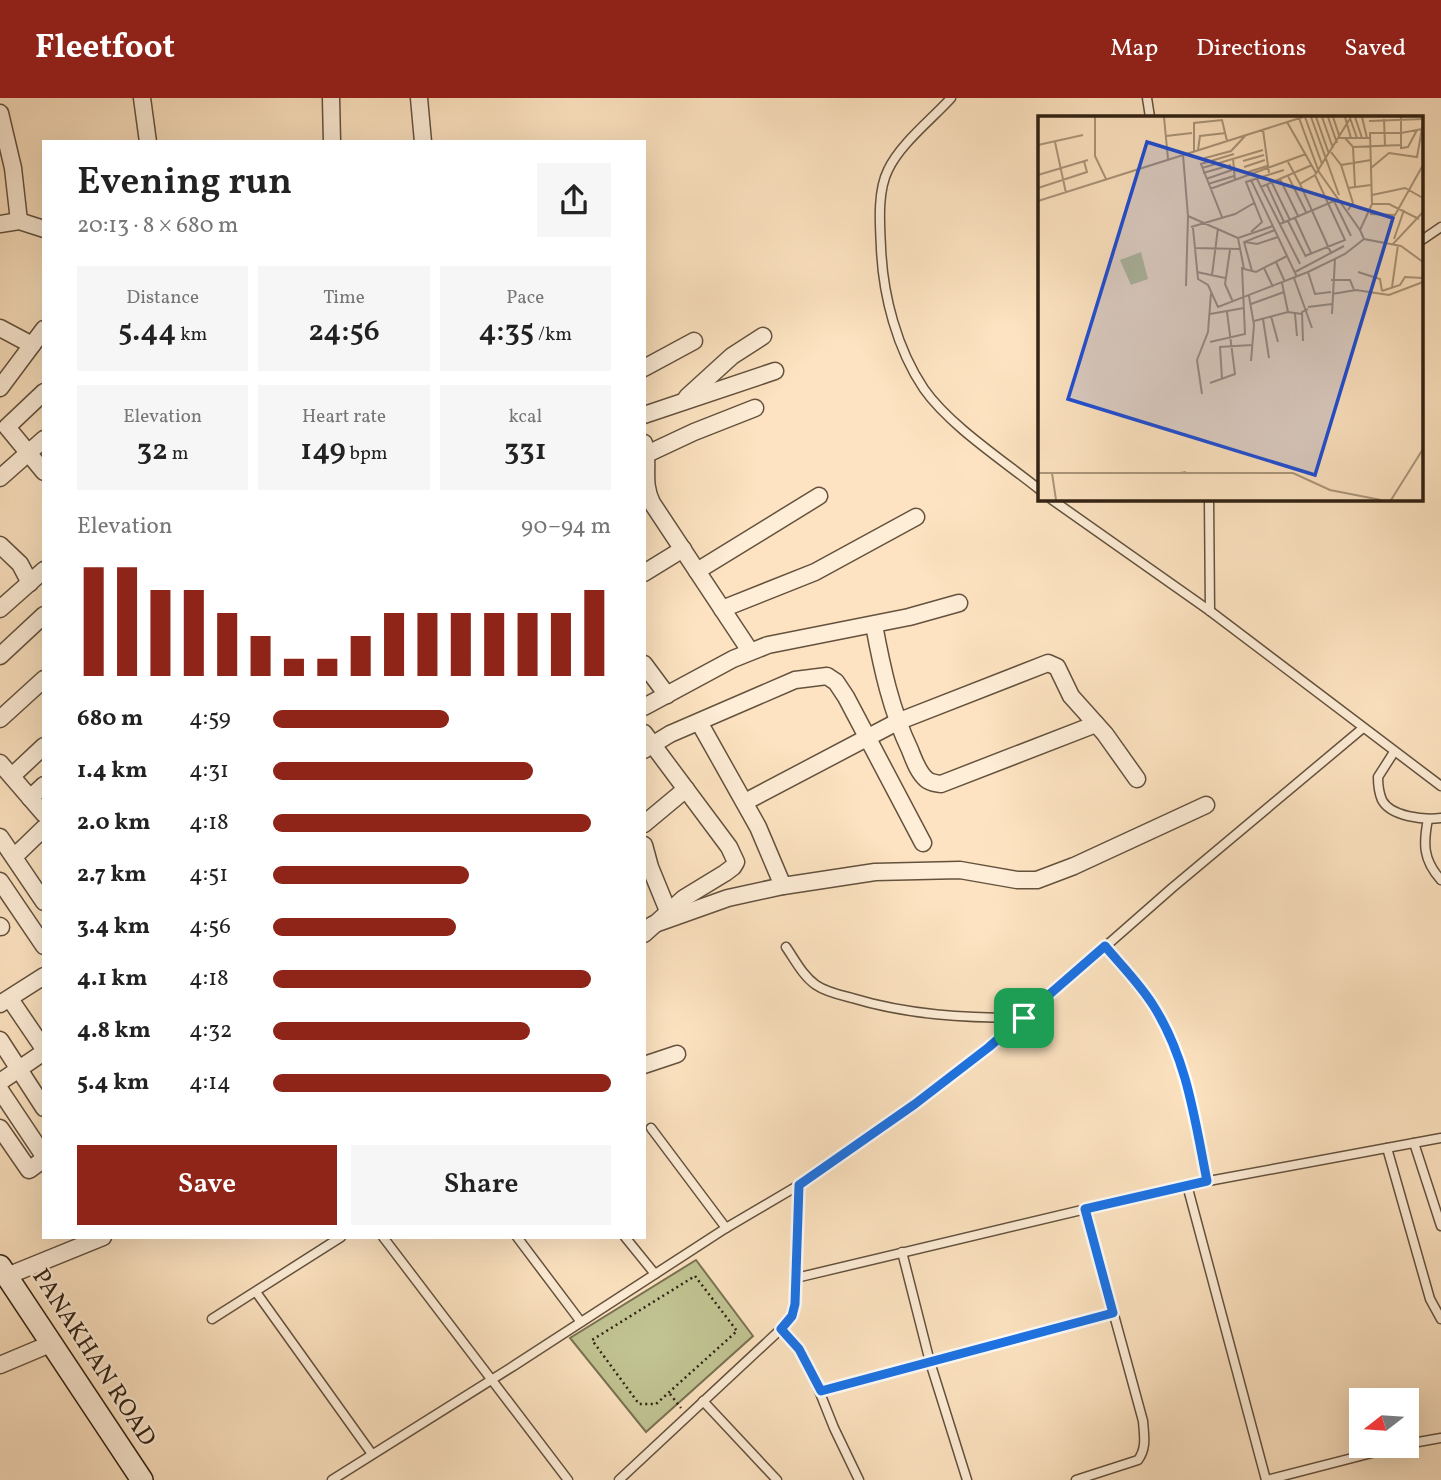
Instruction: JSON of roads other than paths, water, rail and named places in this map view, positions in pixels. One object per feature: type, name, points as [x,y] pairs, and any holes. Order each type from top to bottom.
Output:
[{"type":"street","points":[[142,98],[148,140]]},
{"type":"street","points":[[331,98],[332,140]]},
{"type":"street","points":[[419,98],[423,140]]},
{"type":"street","points":[[0,113],[13,168],[19,221]]},
{"type":"street","points":[[0,224],[19,221],[42,228]]},
{"type":"street","points":[[0,328],[32,345]]},
{"type":"street","points":[[0,388],[42,332]]},
{"type":"street","points":[[680,403],[732,356],[763,336]]},
{"type":"street","points":[[646,367],[694,341]]},
{"type":"street","points":[[646,414],[775,370]]},
{"type":"street","points":[[42,394],[7,427],[42,470]]},
{"type":"street","points":[[646,449],[755,408]]},
{"type":"street","points":[[0,478],[42,441]]},
{"type":"street","points":[[646,493],[750,651]]},
{"type":"street","points":[[697,571],[818,496]]},
{"type":"street","points":[[722,608],[816,572],[916,517]]},
{"type":"street","points":[[0,545],[20,564],[30,583]]},
{"type":"street","points":[[646,572],[683,549]]},
{"type":"street","points":[[0,609],[42,572]]},
{"type":"street","points":[[646,706],[750,651],[768,645],[874,625],[959,603]]},
{"type":"street","points":[[0,656],[42,617]]},
{"type":"street","points":[[874,625],[897,722],[919,770],[927,780],[941,784],[1096,724]]},
{"type":"street","points":[[745,802],[897,722],[1048,663],[1057,667],[1070,696],[1096,724],[1137,779]]},
{"type":"street","points":[[646,667],[667,695]]},
{"type":"street","points":[[648,930],[668,911],[736,862],[729,847],[686,789],[647,742],[795,680],[827,676],[836,682],[869,738],[923,843]]},
{"type":"street","points":[[0,719],[42,681]]},
{"type":"street","points":[[699,722],[758,827],[783,886]]},
{"type":"street","points":[[42,747],[5,772],[42,812]]},
{"type":"street","points":[[30,798],[42,787]]},
{"type":"street","points":[[646,822],[686,789]]},
{"type":"street","points":[[648,930],[728,898],[783,886],[874,872],[960,870],[1017,880],[1037,880],[1074,866],[1206,805]]},
{"type":"street","points":[[14,857],[42,830]]},
{"type":"street","points":[[0,837],[14,857],[38,879]]},
{"type":"street","points":[[646,852],[668,911]]},
{"type":"street","points":[[0,881],[42,943]]},
{"type":"street","points":[[41,983],[5,1002],[42,1048]]},
{"type":"street","points":[[0,1040],[42,1105]]},
{"type":"street","points":[[0,1082],[42,1052]]},
{"type":"street","points":[[646,1064],[677,1054]]},
{"type":"street","points":[[0,1090],[42,1154]]},
{"type":"street","points":[[0,1128],[29,1170],[42,1159]]},
{"type":"street","points":[[0,1159],[31,1137]]},
{"type":"street","points":[[3,1271],[97,1239]]},
{"type":"street","name":"PANAKHAN ROAD","points":[[3,1271],[142,1480]]},
{"type":"street","points":[[0,1365],[50,1344]]},
{"type":"lane","points":[[951,98],[900,152],[887,171],[880,224],[886,294],[901,341],[925,390],[949,417],[1038,488]]},
{"type":"lane","points":[[1147,98],[1150,116]]},
{"type":"lane","points":[[1424,239],[1441,227]]},
{"type":"lane","points":[[1052,500],[1210,611],[1441,786]]},
{"type":"lane","points":[[1209,500],[1210,611]]},
{"type":"lane","points":[[332,1480],[726,1228],[799,1185],[915,1104],[1024,1018],[1363,728]]},
{"type":"lane","points":[[1394,752],[1378,777],[1382,800],[1394,810],[1407,815],[1428,819],[1441,818]]},
{"type":"lane","points":[[1428,819],[1424,849],[1430,866],[1441,880]]},
{"type":"lane","points":[[1105,946],[1152,1002],[1179,1057],[1207,1181]]},
{"type":"lane","points":[[786,947],[813,983],[822,989],[879,1007],[957,1017],[1024,1018]]},
{"type":"lane","points":[[651,1128],[726,1228]]},
{"type":"lane","points":[[796,1278],[1187,1185],[1441,1138]]},
{"type":"lane","points":[[1414,1143],[1441,1226]]},
{"type":"lane","points":[[1387,1148],[1430,1299],[1441,1319]]},
{"type":"lane","points":[[620,1480],[792,1316],[795,1304],[799,1185]]},
{"type":"lane","points":[[1187,1185],[1266,1480],[1352,1458]]},
{"type":"lane","points":[[1076,1480],[1138,1460],[1143,1453],[1145,1438],[1143,1421],[1085,1209]]},
{"type":"lane","points":[[212,1320],[338,1239]]},
{"type":"lane","points":[[385,1239],[568,1480]]},
{"type":"lane","points":[[519,1239],[581,1322]]},
{"type":"lane","points":[[627,1239],[654,1274]]},
{"type":"lane","points":[[902,1252],[930,1362],[967,1480]]},
{"type":"lane","points":[[256,1292],[372,1454]]},
{"type":"lane","points":[[821,1391],[1113,1313]]},
{"type":"lane","points":[[781,1329],[799,1349],[821,1391],[834,1428],[859,1480]]},
{"type":"lane","points":[[704,1401],[777,1480]]},
{"type":"lane","points":[[1419,1442],[1441,1438]]}]
